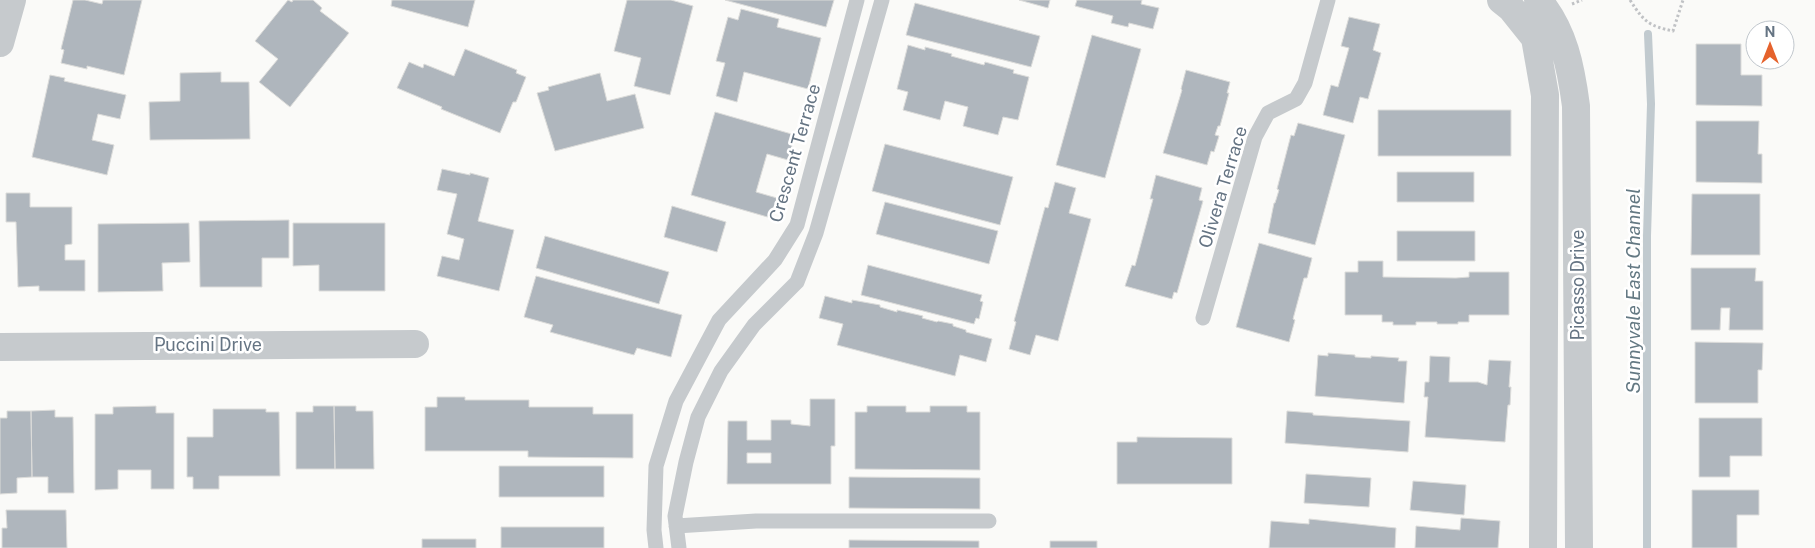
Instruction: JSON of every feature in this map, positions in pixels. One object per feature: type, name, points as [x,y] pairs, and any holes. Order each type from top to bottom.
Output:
[{"type":"street","points":[[1,34],[12,0]]},
{"type":"street","points":[[1501,0],[1545,31]]},
{"type":"street","points":[[1538,0],[1545,31]]},
{"type":"street","name":"Picasso Drive","points":[[1543,548],[1545,31]]},
{"type":"street","name":"Picasso Drive","points":[[1545,31],[1571,67],[1576,106],[1579,548]]},
{"type":"street","name":"Puccini Drive","points":[[0,347],[415,344]]},
{"type":"lane","name":"Crescent Terrace","points":[[656,548],[654,530],[656,466],[676,401],[719,320],[775,260],[797,225],[857,0]]},
{"type":"lane","points":[[679,548],[675,516],[698,417],[721,371],[754,325],[797,282],[816,233],[882,0]]},
{"type":"lane","name":"Olivera Terrace","points":[[1203,318],[1255,137],[1268,113],[1296,99],[1305,83],[1328,0]]},
{"type":"lane","points":[[676,526],[756,521],[989,521]]},
{"type":"path","points":[[1630,0],[1640,15],[1654,27],[1673,31],[1683,0]]},
{"type":"building","points":[[73,0],[85,0],[102,4],[103,0],[142,0],[124,75],[87,66],[87,69],[61,63],[64,50],[61,49]]},
{"type":"building","points":[[288,0],[292,2],[293,0],[313,0],[322,8],[320,11],[349,33],[290,107],[259,82],[278,59],[255,41]]},
{"type":"building","points":[[392,0],[475,0],[468,27],[391,6]]},
{"type":"building","points":[[627,0],[671,0],[693,6],[670,95],[634,86],[641,58],[614,51]]},
{"type":"building","points":[[725,0],[834,0],[826,27]]},
{"type":"building","points":[[1019,0],[1050,0],[1048,8]]},
{"type":"building","points":[[1077,0],[1142,0],[1141,4],[1159,8],[1153,29],[1129,23],[1128,27],[1111,23],[1113,16],[1075,6]]},
{"type":"building","points":[[915,3],[1040,36],[1031,67],[906,35]]},
{"type":"building","points":[[741,9],[779,19],[777,27],[821,38],[808,89],[744,72],[737,102],[716,96],[725,63],[716,61],[728,17],[738,20]]},
{"type":"building","points":[[1349,17],[1380,24],[1373,50],[1381,53],[1368,99],[1360,97],[1353,123],[1323,115],[1331,85],[1338,87],[1349,48],[1341,46]]},
{"type":"building","points":[[1092,35],[1141,49],[1105,178],[1056,165]]},
{"type":"building","points":[[1696,44],[1741,44],[1741,75],[1762,75],[1762,106],[1696,105]]},
{"type":"building","points":[[908,45],[952,54],[951,56],[984,65],[985,62],[1014,70],[1013,73],[1029,77],[1018,120],[1003,117],[998,135],[963,126],[968,107],[945,101],[940,120],[903,110],[908,92],[897,89]]},
{"type":"building","points":[[465,49],[517,70],[516,73],[526,77],[500,133],[441,109],[442,107],[397,88],[409,62],[423,68],[424,64],[454,76]]},
{"type":"building","points":[[1186,70],[1230,82],[1220,126],[1218,126],[1215,135],[1219,136],[1214,152],[1211,151],[1207,165],[1163,153]]},
{"type":"building","points":[[221,72],[221,82],[249,82],[250,139],[150,140],[149,102],[180,101],[180,73]]},
{"type":"building","points":[[600,73],[607,101],[635,94],[644,128],[555,151],[537,93],[549,90],[548,87]]},
{"type":"building","points":[[50,75],[65,78],[64,81],[126,95],[120,119],[98,114],[92,140],[114,145],[107,175],[32,157]]},
{"type":"building","points":[[1378,110],[1511,110],[1511,156],[1378,156]]},
{"type":"building","points":[[715,112],[795,135],[788,160],[767,154],[756,192],[777,198],[771,218],[691,195]]},
{"type":"building","points":[[1696,121],[1759,121],[1758,154],[1762,154],[1762,183],[1696,182]]},
{"type":"building","points":[[1298,123],[1345,135],[1315,245],[1268,233],[1291,135],[1294,136]]},
{"type":"building","points":[[885,144],[1013,177],[1000,225],[872,191]]},
{"type":"building","points":[[442,169],[489,178],[478,221],[514,230],[499,291],[437,276],[442,256],[459,260],[464,239],[447,234],[457,194],[437,190]]},
{"type":"building","points":[[1397,172],[1474,172],[1474,202],[1397,202]]},
{"type":"building","points":[[1156,175],[1202,188],[1199,200],[1203,201],[1177,293],[1174,292],[1172,299],[1125,286],[1132,265],[1135,266],[1153,199],[1150,199]]},
{"type":"building","points":[[1055,182],[1076,188],[1069,213],[1091,219],[1058,341],[1036,335],[1030,355],[1009,349],[1016,322],[1014,321],[1045,207],[1048,208]]},
{"type":"building","points":[[6,193],[30,193],[30,207],[72,207],[72,244],[65,245],[65,260],[85,260],[85,291],[39,291],[39,286],[18,287],[16,222],[6,222]]},
{"type":"building","points":[[1692,194],[1760,194],[1760,255],[1691,255]]},
{"type":"building","points":[[885,202],[998,231],[989,264],[876,234]]},
{"type":"building","points":[[672,206],[726,222],[717,252],[664,237]]},
{"type":"building","points":[[289,220],[289,258],[262,258],[262,287],[200,287],[199,221]]},
{"type":"building","points":[[189,223],[190,262],[162,263],[163,291],[98,292],[98,224]]},
{"type":"building","points":[[293,223],[385,223],[385,291],[319,291],[319,265],[293,266]]},
{"type":"building","points":[[1397,231],[1475,231],[1475,261],[1397,261]]},
{"type":"building","points":[[545,236],[669,272],[659,304],[536,268]]},
{"type":"building","points":[[1259,243],[1312,258],[1307,278],[1304,278],[1289,342],[1236,327]]},
{"type":"building","points":[[1358,261],[1383,261],[1383,277],[1456,278],[1469,277],[1469,272],[1509,272],[1509,315],[1469,315],[1469,322],[1458,322],[1458,324],[1416,322],[1416,325],[1393,325],[1393,322],[1382,322],[1382,315],[1345,315],[1345,272],[1358,272]]},
{"type":"building","points":[[868,265],[982,295],[980,301],[983,302],[979,319],[976,318],[974,324],[861,295]]},
{"type":"building","points":[[1691,268],[1756,268],[1755,281],[1763,281],[1763,330],[1729,330],[1730,308],[1721,308],[1720,330],[1691,330]]},
{"type":"building","points":[[536,276],[682,315],[671,357],[637,348],[634,355],[550,332],[553,325],[524,317]]},
{"type":"building","points":[[825,296],[852,303],[852,300],[880,305],[880,307],[897,312],[897,310],[923,316],[922,318],[953,324],[953,326],[966,330],[966,332],[992,339],[986,362],[960,355],[955,376],[837,345],[843,324],[819,318]]},
{"type":"building","points":[[1695,342],[1763,343],[1762,370],[1758,370],[1758,403],[1695,403]]},
{"type":"building","points":[[1328,353],[1355,355],[1355,357],[1399,358],[1398,361],[1407,361],[1404,403],[1315,396],[1318,355],[1328,356]]},
{"type":"building","points":[[1430,356],[1450,357],[1449,382],[1478,382],[1487,385],[1489,360],[1511,361],[1510,405],[1508,405],[1505,442],[1425,437],[1428,397],[1424,397],[1425,382],[1429,382]]},
{"type":"building","points":[[437,397],[465,397],[465,400],[529,400],[529,407],[593,407],[593,414],[633,414],[633,458],[528,457],[528,451],[425,451],[425,407],[437,407]]},
{"type":"building","points":[[810,399],[835,399],[835,446],[831,446],[831,484],[727,484],[728,421],[747,421],[747,440],[771,440],[771,420],[791,420],[791,424],[810,426]],"holes":[[[747,453],[771,453],[771,463],[747,463]]]},
{"type":"building","points":[[156,406],[156,413],[174,413],[174,489],[151,489],[151,470],[118,470],[118,489],[95,490],[95,414],[113,414],[113,407]]},
{"type":"building","points":[[313,406],[334,406],[335,469],[296,469],[296,412],[313,412]]},
{"type":"building","points":[[334,406],[356,406],[356,411],[373,411],[374,469],[335,469]]},
{"type":"building","points":[[867,406],[906,406],[906,412],[930,412],[930,406],[967,406],[967,412],[980,412],[980,470],[855,469],[855,412],[867,412]]},
{"type":"building","points":[[213,409],[266,409],[266,412],[279,412],[280,476],[219,476],[219,489],[193,489],[193,477],[187,477],[187,437],[213,437]]},
{"type":"building","points":[[55,410],[55,417],[73,417],[74,493],[48,493],[48,477],[32,477],[31,411]]},
{"type":"building","points":[[7,411],[31,411],[32,477],[17,478],[17,493],[0,494],[0,418],[7,418]]},
{"type":"building","points":[[1287,411],[1313,413],[1313,415],[1410,421],[1408,452],[1285,443]]},
{"type":"building","points":[[1699,418],[1762,418],[1762,456],[1730,456],[1730,477],[1699,477]]},
{"type":"building","points":[[1137,437],[1232,438],[1232,484],[1117,484],[1117,442],[1137,442]]},
{"type":"building","points":[[499,466],[604,466],[604,497],[499,497]]},
{"type":"building","points":[[1306,474],[1371,478],[1369,507],[1304,503]]},
{"type":"building","points":[[849,477],[980,478],[980,509],[849,508]]},
{"type":"building","points":[[1413,481],[1466,485],[1464,515],[1410,510]]},
{"type":"building","points":[[1692,490],[1759,490],[1759,515],[1737,515],[1737,548],[1692,548]]},
{"type":"building","points":[[6,510],[66,510],[67,548],[2,548],[2,528],[7,528]]},
{"type":"building","points":[[1461,518],[1500,521],[1498,548],[1415,548],[1416,526],[1460,530]]},
{"type":"building","points":[[1309,519],[1396,528],[1395,548],[1269,548],[1271,521],[1309,524]]},
{"type":"building","points":[[501,527],[604,527],[604,548],[501,548]]},
{"type":"building","points":[[422,539],[476,539],[476,548],[422,548]]},
{"type":"building","points":[[849,540],[979,541],[979,548],[849,548]]},
{"type":"building","points":[[1050,541],[1097,541],[1097,548],[1050,548]]},
{"type":"waterway","name":"Sunnyvale East Channel","points":[[1647,548],[1647,236],[1651,104],[1648,34]]}]
